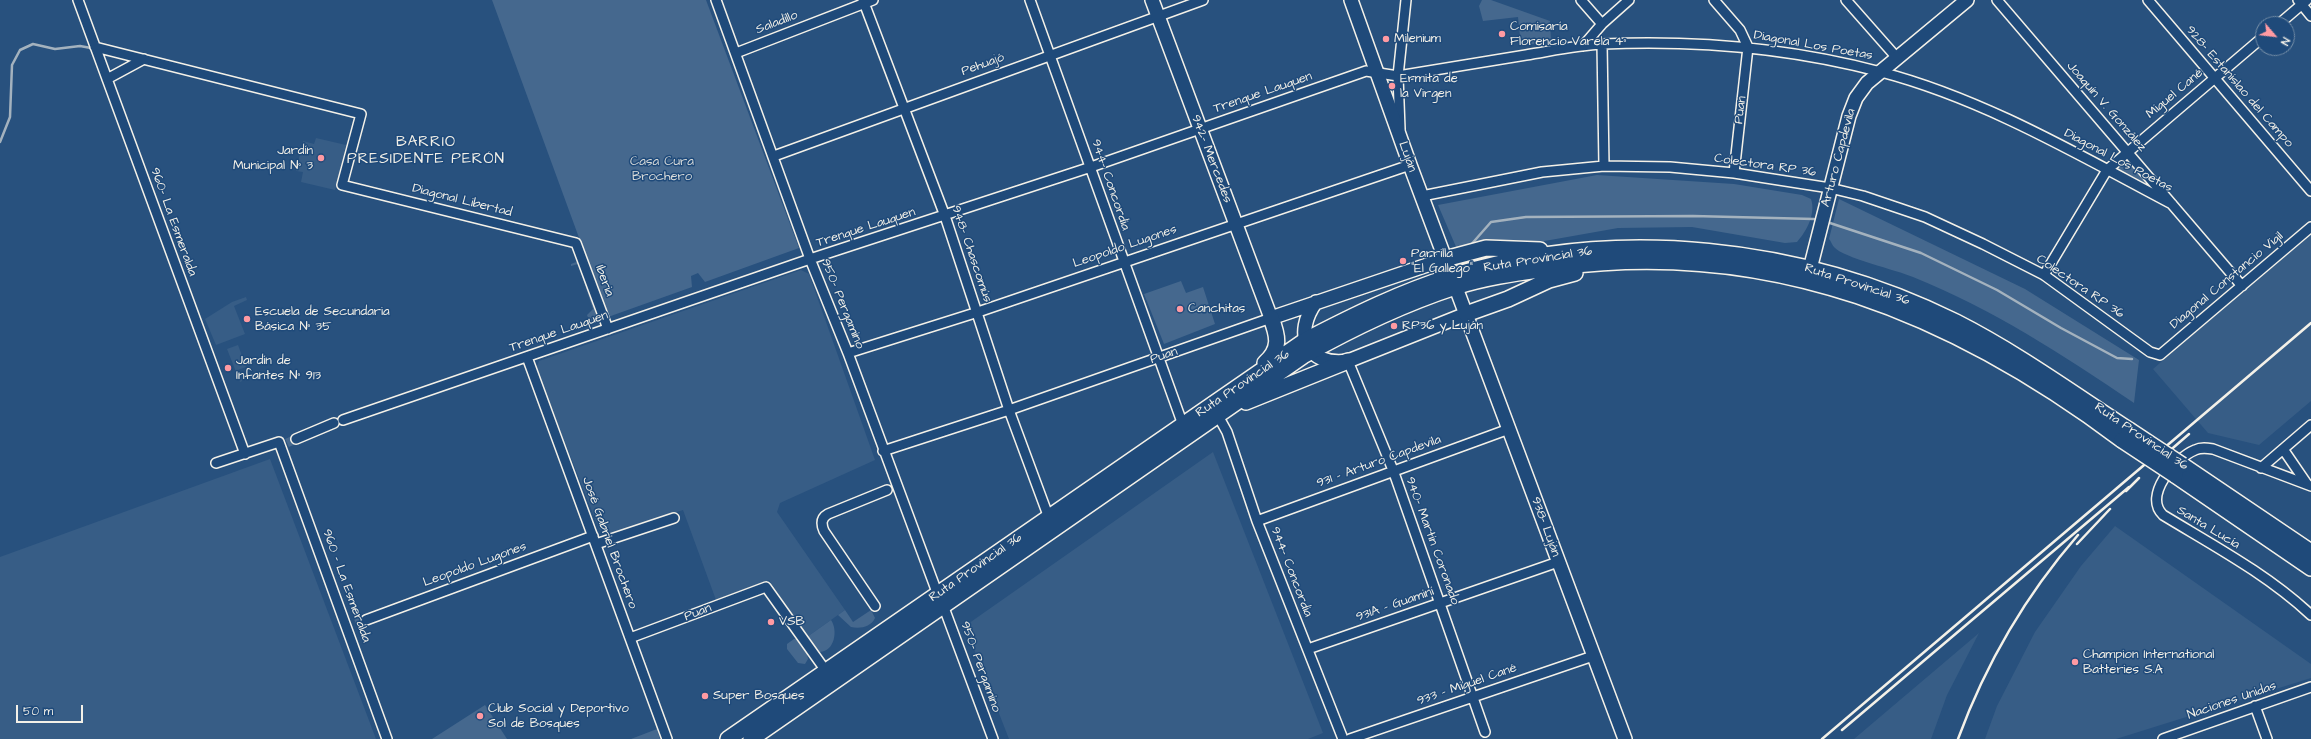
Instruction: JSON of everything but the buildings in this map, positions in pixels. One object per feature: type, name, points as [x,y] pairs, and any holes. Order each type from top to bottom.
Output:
[{"type":"main road","name":"942- Mercedes","points":[[1152,0],[1271,318]]},
{"type":"main road","name":"Luján","points":[[1351,0],[1410,165],[1466,314]]},
{"type":"main road","name":"Arturo Capdevila","points":[[1810,269],[1852,107],[1862,90],[1881,72],[1967,0]]},
{"type":"main road","points":[[1445,259],[1480,249],[1496,247],[1526,251],[1588,248],[1603,250]]},
{"type":"main road","name":"Ruta Provincial 36","points":[[750,739],[1049,518],[1247,381],[1309,345],[1390,313],[1454,282],[1520,261],[1603,250],[1649,249],[1718,252],[1810,269],[1908,301],[1958,323],[2023,360],[2126,435],[2178,470],[2311,552]]},
{"type":"main road","name":"Puan","points":[[1271,318],[1445,259]]},
{"type":"main road","name":"Ruta Provincial 36","points":[[1454,282],[1572,265],[1640,260],[1740,267],[1802,279],[1854,293],[1895,308],[1971,343],[2126,435]]},
{"type":"main road","points":[[1217,414],[1566,275],[1613,269],[1648,268],[1679,262]]},
{"type":"main road","points":[[1316,302],[1310,310],[1304,327],[1309,345],[1317,356],[1330,363],[1348,361]]},
{"type":"main road","name":"938- Luján","points":[[1466,314],[1625,739]]},
{"type":"main road","points":[[1247,381],[1275,352],[1278,340],[1271,318]]},
{"type":"main road","name":"Ruta Provincial 36","points":[[728,739],[826,671],[940,600],[1217,414],[1309,345]]},
{"type":"main road","name":"Ruta Provincial 36","points":[[2178,470],[2311,568]]},
{"type":"street","name":"960- La Esmeralda","points":[[78,0],[245,454]]},
{"type":"street","name":"950- Pergamino","points":[[716,0],[774,156],[810,260],[848,353],[883,451],[992,739]]},
{"type":"street","name":"944- Concordia","points":[[1030,0],[1091,167],[1123,262],[1183,425]]},
{"type":"street","name":"Pehuajó","points":[[774,156],[1202,0]]},
{"type":"street","points":[[1401,139],[1398,76],[1406,0]]},
{"type":"street","points":[[1581,0],[1602,24]]},
{"type":"street","points":[[1583,46],[1602,24],[1629,0]]},
{"type":"street","points":[[1714,0],[1740,30],[1748,48]]},
{"type":"street","points":[[1846,0],[1898,59]]},
{"type":"street","name":"Joaquín V. González","points":[[1997,0],[2128,151],[2242,286]]},
{"type":"street","name":"928- Estanislao del Campo","points":[[2148,0],[2311,191]]},
{"type":"street","name":"Saladillo","points":[[736,53],[867,1]]},
{"type":"street","name":"948- Chascomús","points":[[867,1],[945,216],[978,312],[1009,410],[1049,518]]},
{"type":"street","points":[[2287,16],[2302,2],[2311,16]]},
{"type":"street","points":[[1602,44],[1604,166]]},
{"type":"street","name":"Diagonal Los Poetas","points":[[1398,76],[1602,44],[1669,44],[1748,48],[1814,57],[1881,72],[2000,116],[2172,204]]},
{"type":"street","name":"Miguel Cané","points":[[2044,275],[2107,170],[2255,44]]},
{"type":"street","points":[[95,47],[144,59]]},
{"type":"street","name":"Puan","points":[[1734,173],[1748,48]]},
{"type":"street","points":[[107,78],[144,59]]},
{"type":"street","name":"Diagonal Libertad","points":[[144,59],[361,114],[342,185],[576,243]]},
{"type":"street","name":"Trenque Lauquen","points":[[296,439],[338,422],[608,329],[1091,167],[1366,71],[1398,76]]},
{"type":"street","name":"Leopoldo Lugones","points":[[848,353],[978,312],[1235,223],[1410,165]]},
{"type":"street","name":"Colectora RP 36","points":[[1422,196],[1542,172],[1604,166],[1670,167],[1734,173],[1830,188],[1863,196],[1925,217],[1983,244],[2044,275],[2150,352],[2160,355]]},
{"type":"street","name":"Diagonal Constancio Vigil","points":[[2160,355],[2311,228]]},
{"type":"street","name":"Iberia","points":[[576,243],[608,329]]},
{"type":"street","name":"Puan","points":[[883,451],[1009,410],[1271,318]]},
{"type":"street","name":"José Gabriel Brochero","points":[[527,357],[667,739]]},
{"type":"street","name":"940- Martín Coronado","points":[[1348,361],[1393,470],[1441,603],[1485,732]]},
{"type":"street","name":"944- Concordia","points":[[1217,414],[1227,432],[1257,520],[1343,739]]},
{"type":"street","points":[[2309,485],[2261,468],[2311,425]]},
{"type":"street","name":"931 - Arturo Capdevila","points":[[1257,520],[1509,429]]},
{"type":"street","name":"960 - La Esmeralda","points":[[245,454],[282,444],[387,739]]},
{"type":"street","name":"Santa Lucía","points":[[2261,468],[2213,449],[2200,448],[2183,458],[2165,478],[2156,497],[2158,510],[2163,515],[2263,576],[2289,594],[2311,615]]},
{"type":"street","points":[[2283,449],[2309,485]]},
{"type":"street","points":[[216,463],[245,454]]},
{"type":"street","points":[[875,606],[824,531],[822,523],[823,518],[828,514],[887,490]]},
{"type":"street","name":"Leopoldo Lugones","points":[[366,620],[594,540],[674,518]]},
{"type":"street","name":"931A - Guaminí","points":[[1308,649],[1558,562]]},
{"type":"street","name":"Puan","points":[[630,638],[766,587],[826,671]]},
{"type":"street","points":[[347,627],[356,624]]},
{"type":"street","name":"933 - Miguel Cané","points":[[1350,739],[1593,656]]},
{"type":"street","name":"Naciones Unidas","points":[[2163,739],[2311,687]]},
{"type":"street","points":[[2255,706],[2267,739]]},
{"type":"shaded area","name":"Jardín Municipal N° 3","points":[[316,138],[346,145],[335,190],[301,182],[303,172],[296,171],[303,141],[314,144]]},
{"type":"shaded area","points":[[2311,233],[2311,401],[2259,445],[2208,433],[2153,369]]},
{"type":"shaded area","points":[[801,270],[809,274],[875,460],[780,503],[777,512],[845,610],[807,637],[769,580],[716,600],[683,510],[607,535],[599,529],[536,369],[539,361]]},
{"type":"shaded area","points":[[246,297],[247,300],[234,306],[245,334],[216,345],[205,319],[232,302]]},
{"type":"shaded area","points":[[238,345],[246,367],[238,370],[242,381],[240,382],[227,349]]},
{"type":"shaded area","points":[[1213,452],[1323,733],[1308,739],[1009,739],[965,626]]},
{"type":"shaded area","points":[[270,459],[376,739],[0,739],[0,557]]},
{"type":"shaded area","points":[[2115,526],[2311,664],[2311,678],[2116,739],[1985,739],[1997,706],[2035,632],[2081,566]]},
{"type":"shaded area","points":[[1979,633],[1947,695],[1931,739],[1854,739]]},
{"type":"green space","name":"Casa Cura Brochero","points":[[492,0],[706,0],[799,248],[705,282],[698,273],[691,276],[692,287],[608,317]]},
{"type":"green space","points":[[1482,0],[1491,0],[1550,21],[1551,41],[1521,46],[1518,17],[1483,21],[1479,6]]},
{"type":"green space","points":[[2128,155],[2165,199],[2115,169]]},
{"type":"green space","points":[[1597,175],[1734,184],[1802,195],[1811,199],[1812,210],[1810,222],[1797,242],[1785,243],[1692,227],[1618,228],[1460,256],[1438,205]]},
{"type":"green space","points":[[1839,199],[2025,289],[2139,360],[2134,403],[2054,350],[1971,303],[1913,277],[1839,251],[1834,247],[1829,239]]},
{"type":"green space","points":[[579,261],[599,319],[597,323],[591,325],[587,315],[593,309],[578,264],[571,266],[571,264]]},
{"type":"green space","name":"Canchitas","points":[[1181,281],[1186,293],[1203,287],[1215,324],[1164,344],[1144,294]]},
{"type":"green space","points":[[845,610],[853,622],[871,610],[875,618],[865,627],[851,627],[838,615]]},
{"type":"green space","points":[[831,620],[835,634],[834,639],[829,648],[820,652],[807,637]]},
{"type":"green space","points":[[794,639],[797,639],[807,653],[808,659],[805,664],[798,663],[787,649],[787,644]]},
{"type":"green space","name":"Club Social y Deportivo Sol de Bosques","points":[[485,705],[507,739],[432,739]]},
{"type":"green space","points":[[657,729],[660,739],[631,739]]},
{"type":"waterway","points":[[0,142],[10,117],[12,65],[20,50],[33,44],[55,49],[80,46],[91,48]]},
{"type":"waterway","points":[[1469,247],[1491,222],[1526,217],[1693,216],[1814,219]]},
{"type":"waterway","points":[[1830,223],[1921,253],[1997,290],[2061,328],[2117,358],[2132,359]]},
{"type":"tunnel","points":[[287,443],[296,439]]},
{"type":"tunnel","points":[[356,624],[366,620]]},
{"type":"railway","points":[[1822,739],[2311,323]]},
{"type":"railway","points":[[2151,467],[2189,434]]},
{"type":"railway","points":[[2126,491],[2139,478]]},
{"type":"railway","points":[[1842,730],[2129,487]]},
{"type":"railway","points":[[2077,544],[2110,509]]},
{"type":"railway","points":[[1958,739],[1981,684],[2009,631],[2041,582],[2078,535]]},
{"type":"place","name":"Comisaría Florencio Varela 4°","points":[[1502,34]]},
{"type":"place","name":"Milenium","points":[[1386,39]]},
{"type":"place","name":"Ermita de la Virgen","points":[[1392,86]]},
{"type":"place","name":"Jardín Municipal N° 3","points":[[321,158]]},
{"type":"place","name":"Parrilla \"El Gallego\"","points":[[1403,261]]},
{"type":"place","name":"Canchitas","points":[[1180,309]]},
{"type":"place","name":"Escuela de Secundaria Básica N° 35","points":[[247,319]]},
{"type":"place","name":"RP36 y Luján","points":[[1394,326]]},
{"type":"place","name":"Jardín de Infantes N° 913","points":[[228,368]]},
{"type":"place","name":"VSB","points":[[771,622]]},
{"type":"place","name":"Champion International Batteries S.A","points":[[2075,662]]},
{"type":"place","name":"Super Bosques","points":[[705,696]]},
{"type":"place","name":"Club Social y Deportivo Sol de Bosques","points":[[480,716]]},
{"type":"district","name":"BARRIO PRESIDENTE PERÓN","points":[[426,152]]}]
